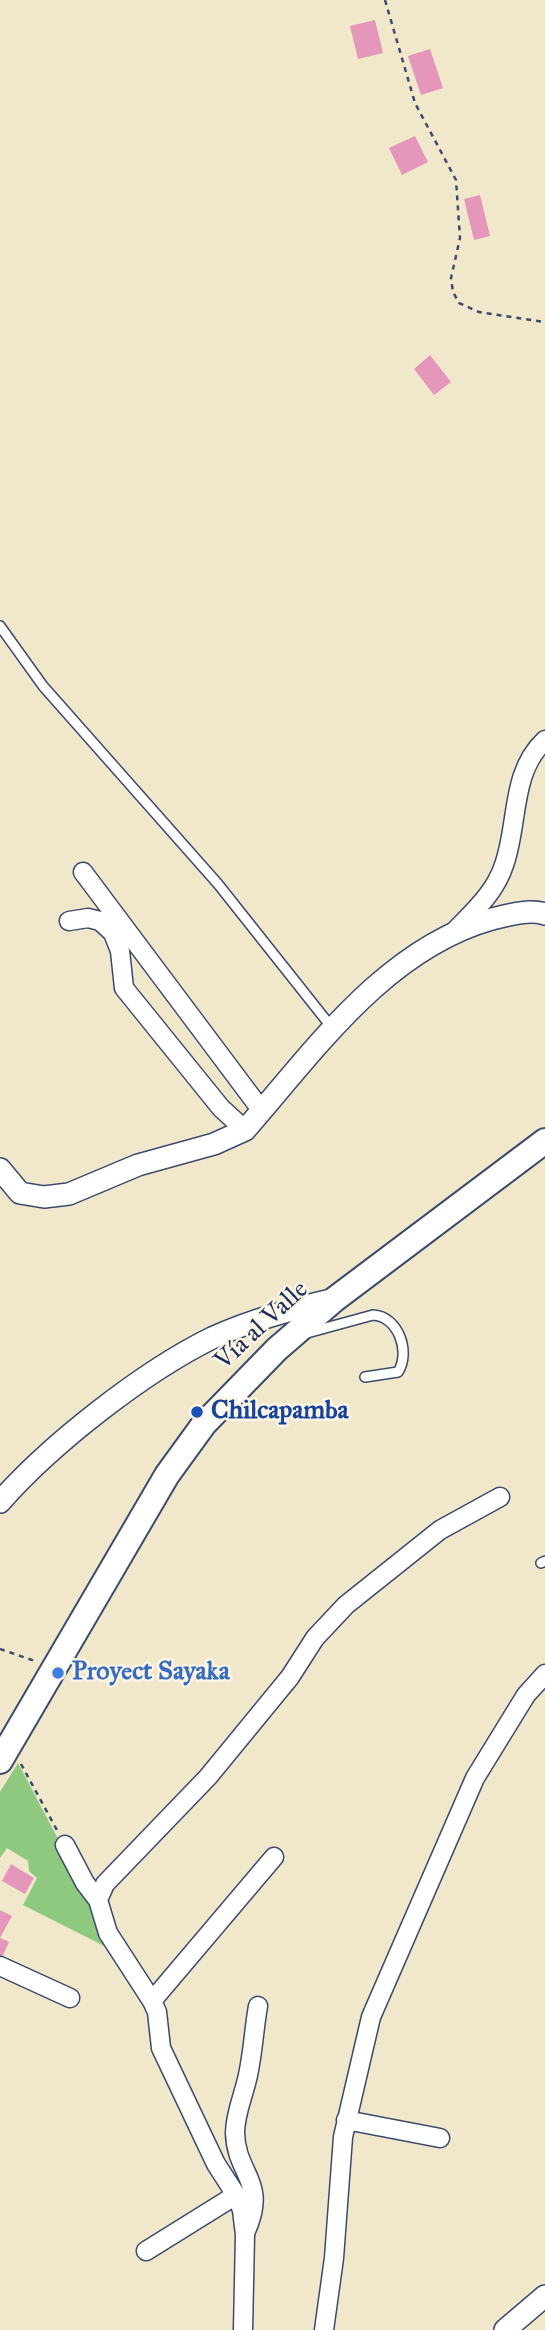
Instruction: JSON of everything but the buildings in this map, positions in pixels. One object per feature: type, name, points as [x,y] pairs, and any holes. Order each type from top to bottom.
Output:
[{"type":"main road","name":"Vía al Valle","points":[[5,1752],[167,1475],[205,1423],[292,1336],[335,1299],[545,1142]]},
{"type":"street","points":[[453,933],[489,895],[505,864],[515,800],[532,752],[545,740]]},
{"type":"street","points":[[83,872],[262,1111]]},
{"type":"street","points":[[0,1169],[20,1193],[44,1197],[69,1194],[138,1165],[214,1144],[245,1130],[369,992],[407,962],[453,933],[507,915],[545,914]]},
{"type":"street","points":[[69,921],[88,918],[100,921],[113,933],[120,951],[124,988],[221,1108],[245,1130]]},
{"type":"street","points":[[0,1502],[40,1462],[160,1367],[213,1338],[273,1314],[335,1299]]},
{"type":"street","points":[[99,1900],[105,1884],[208,1777],[290,1677],[315,1638],[346,1605],[440,1530],[500,1497]]},
{"type":"street","points":[[324,2330],[346,2120],[371,2017],[432,1871],[475,1778],[526,1695],[545,1674]]},
{"type":"street","points":[[65,1845],[85,1884],[99,1900],[108,1933],[152,2001],[157,2012],[161,2048],[216,2164],[236,2195],[245,2235],[243,2330]]},
{"type":"street","points":[[152,2001],[274,1857]]},
{"type":"street","points":[[0,1966],[70,1998]]},
{"type":"street","points":[[245,2235],[253,2217],[255,2192],[235,2137],[236,2119],[249,2073],[250,2046],[258,2006]]},
{"type":"street","points":[[346,2120],[440,2138]]},
{"type":"street","points":[[146,2251],[236,2195]]},
{"type":"street","points":[[505,2330],[545,2296]]},
{"type":"lane","points":[[0,626],[43,686],[218,884],[333,1030]]},
{"type":"lane","points":[[292,1336],[373,1315],[383,1315],[402,1340],[404,1363],[398,1372],[365,1377]]},
{"type":"path","points":[[385,0],[415,103],[456,180],[460,238],[451,278],[453,292],[459,303],[479,312],[545,322]]},
{"type":"path","points":[[0,1649],[55,1668]]},
{"type":"path","points":[[5,1752],[65,1845]]},
{"type":"green space","points":[[18,1763],[94,1907],[108,1948],[23,1905],[37,1878],[29,1871],[28,1861],[7,1848],[0,1858],[0,1792]]},
{"type":"place","name":"Chilcapamba","points":[[197,1412]]},
{"type":"place","name":"Proyect Sayaka","points":[[58,1673]]}]
